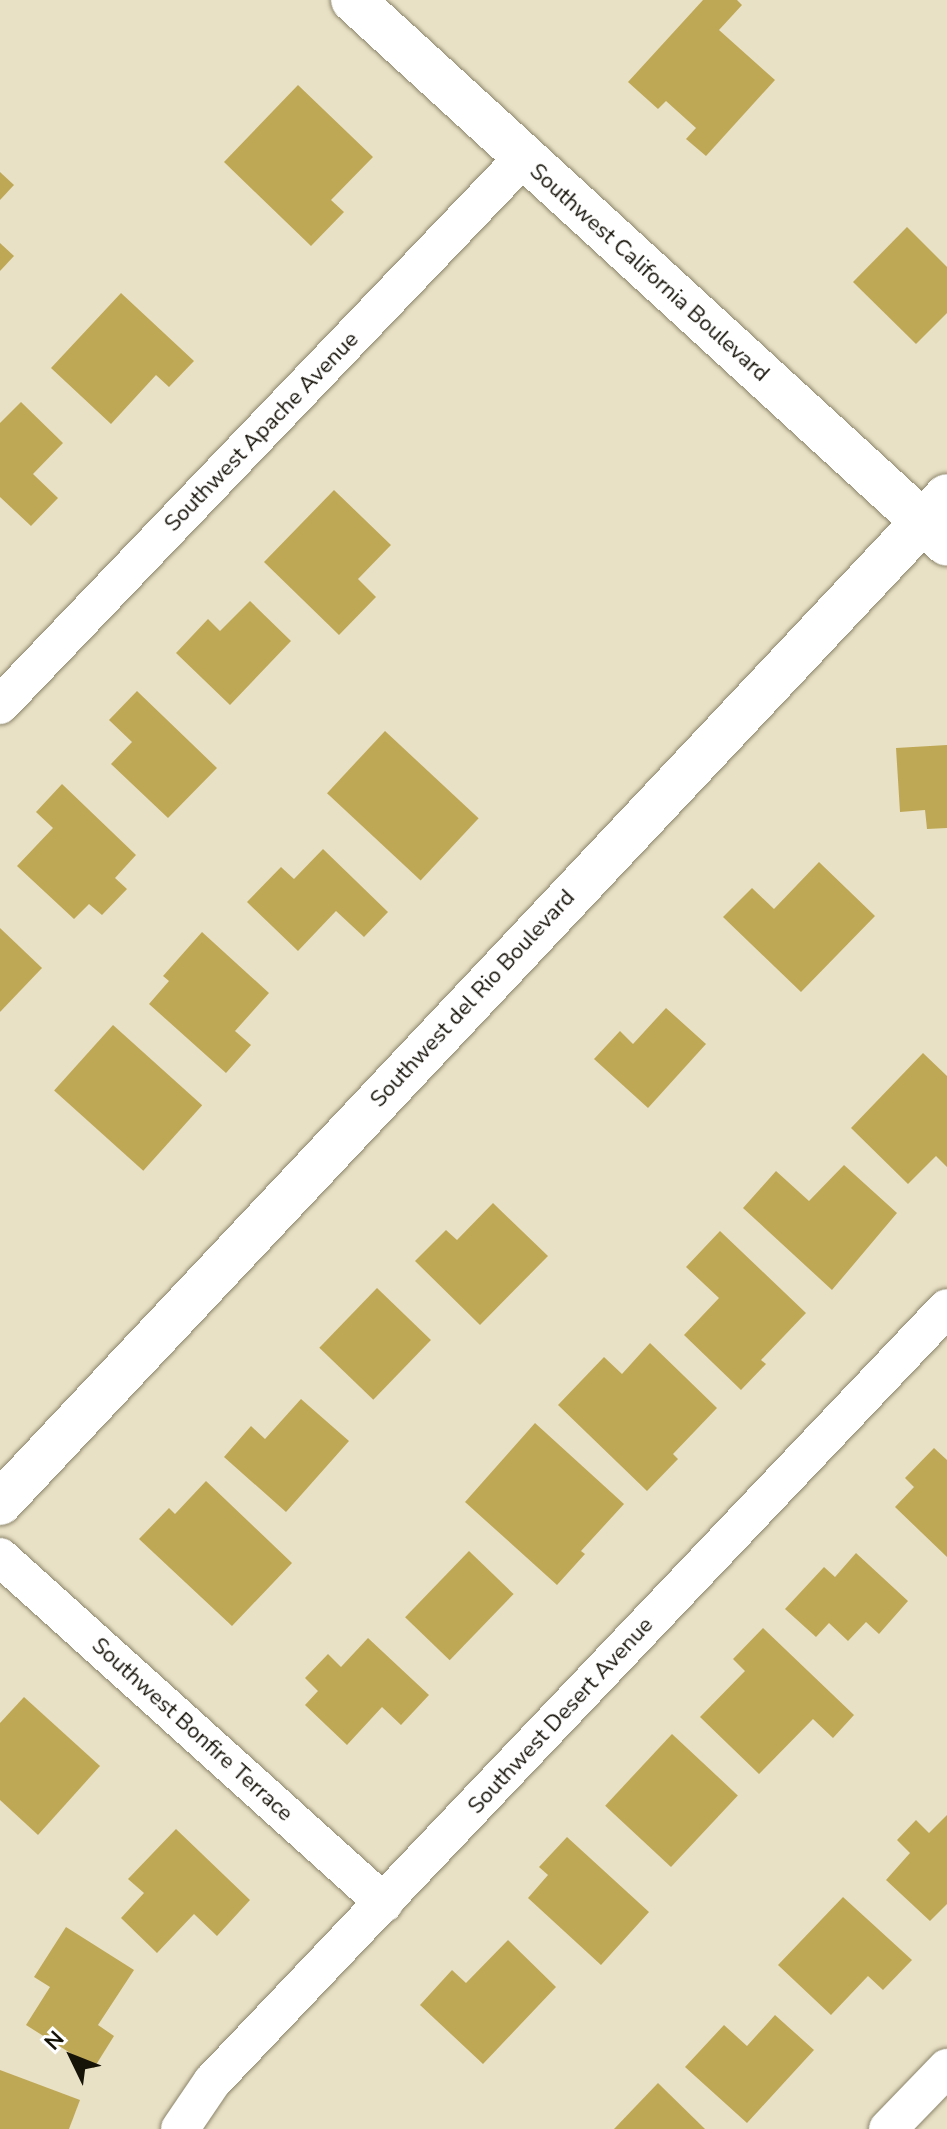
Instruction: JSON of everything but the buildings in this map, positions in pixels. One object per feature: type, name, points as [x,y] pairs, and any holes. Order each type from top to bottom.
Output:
[{"type":"street","name":"Southwest California Boulevard","points":[[353,0],[523,158],[939,520]]},
{"type":"street","name":"Southwest Apache Avenue","points":[[0,705],[523,158]]},
{"type":"street","name":"Southwest del Rio Boulevard","points":[[0,1503],[939,520]]},
{"type":"street","name":"Southwest Desert Avenue","points":[[180,2129],[212,2082],[947,1308]]},
{"type":"street","name":"Southwest Bonfire Terrace","points":[[0,1557],[384,1903]]},
{"type":"street","points":[[888,2129],[947,2068]]}]
